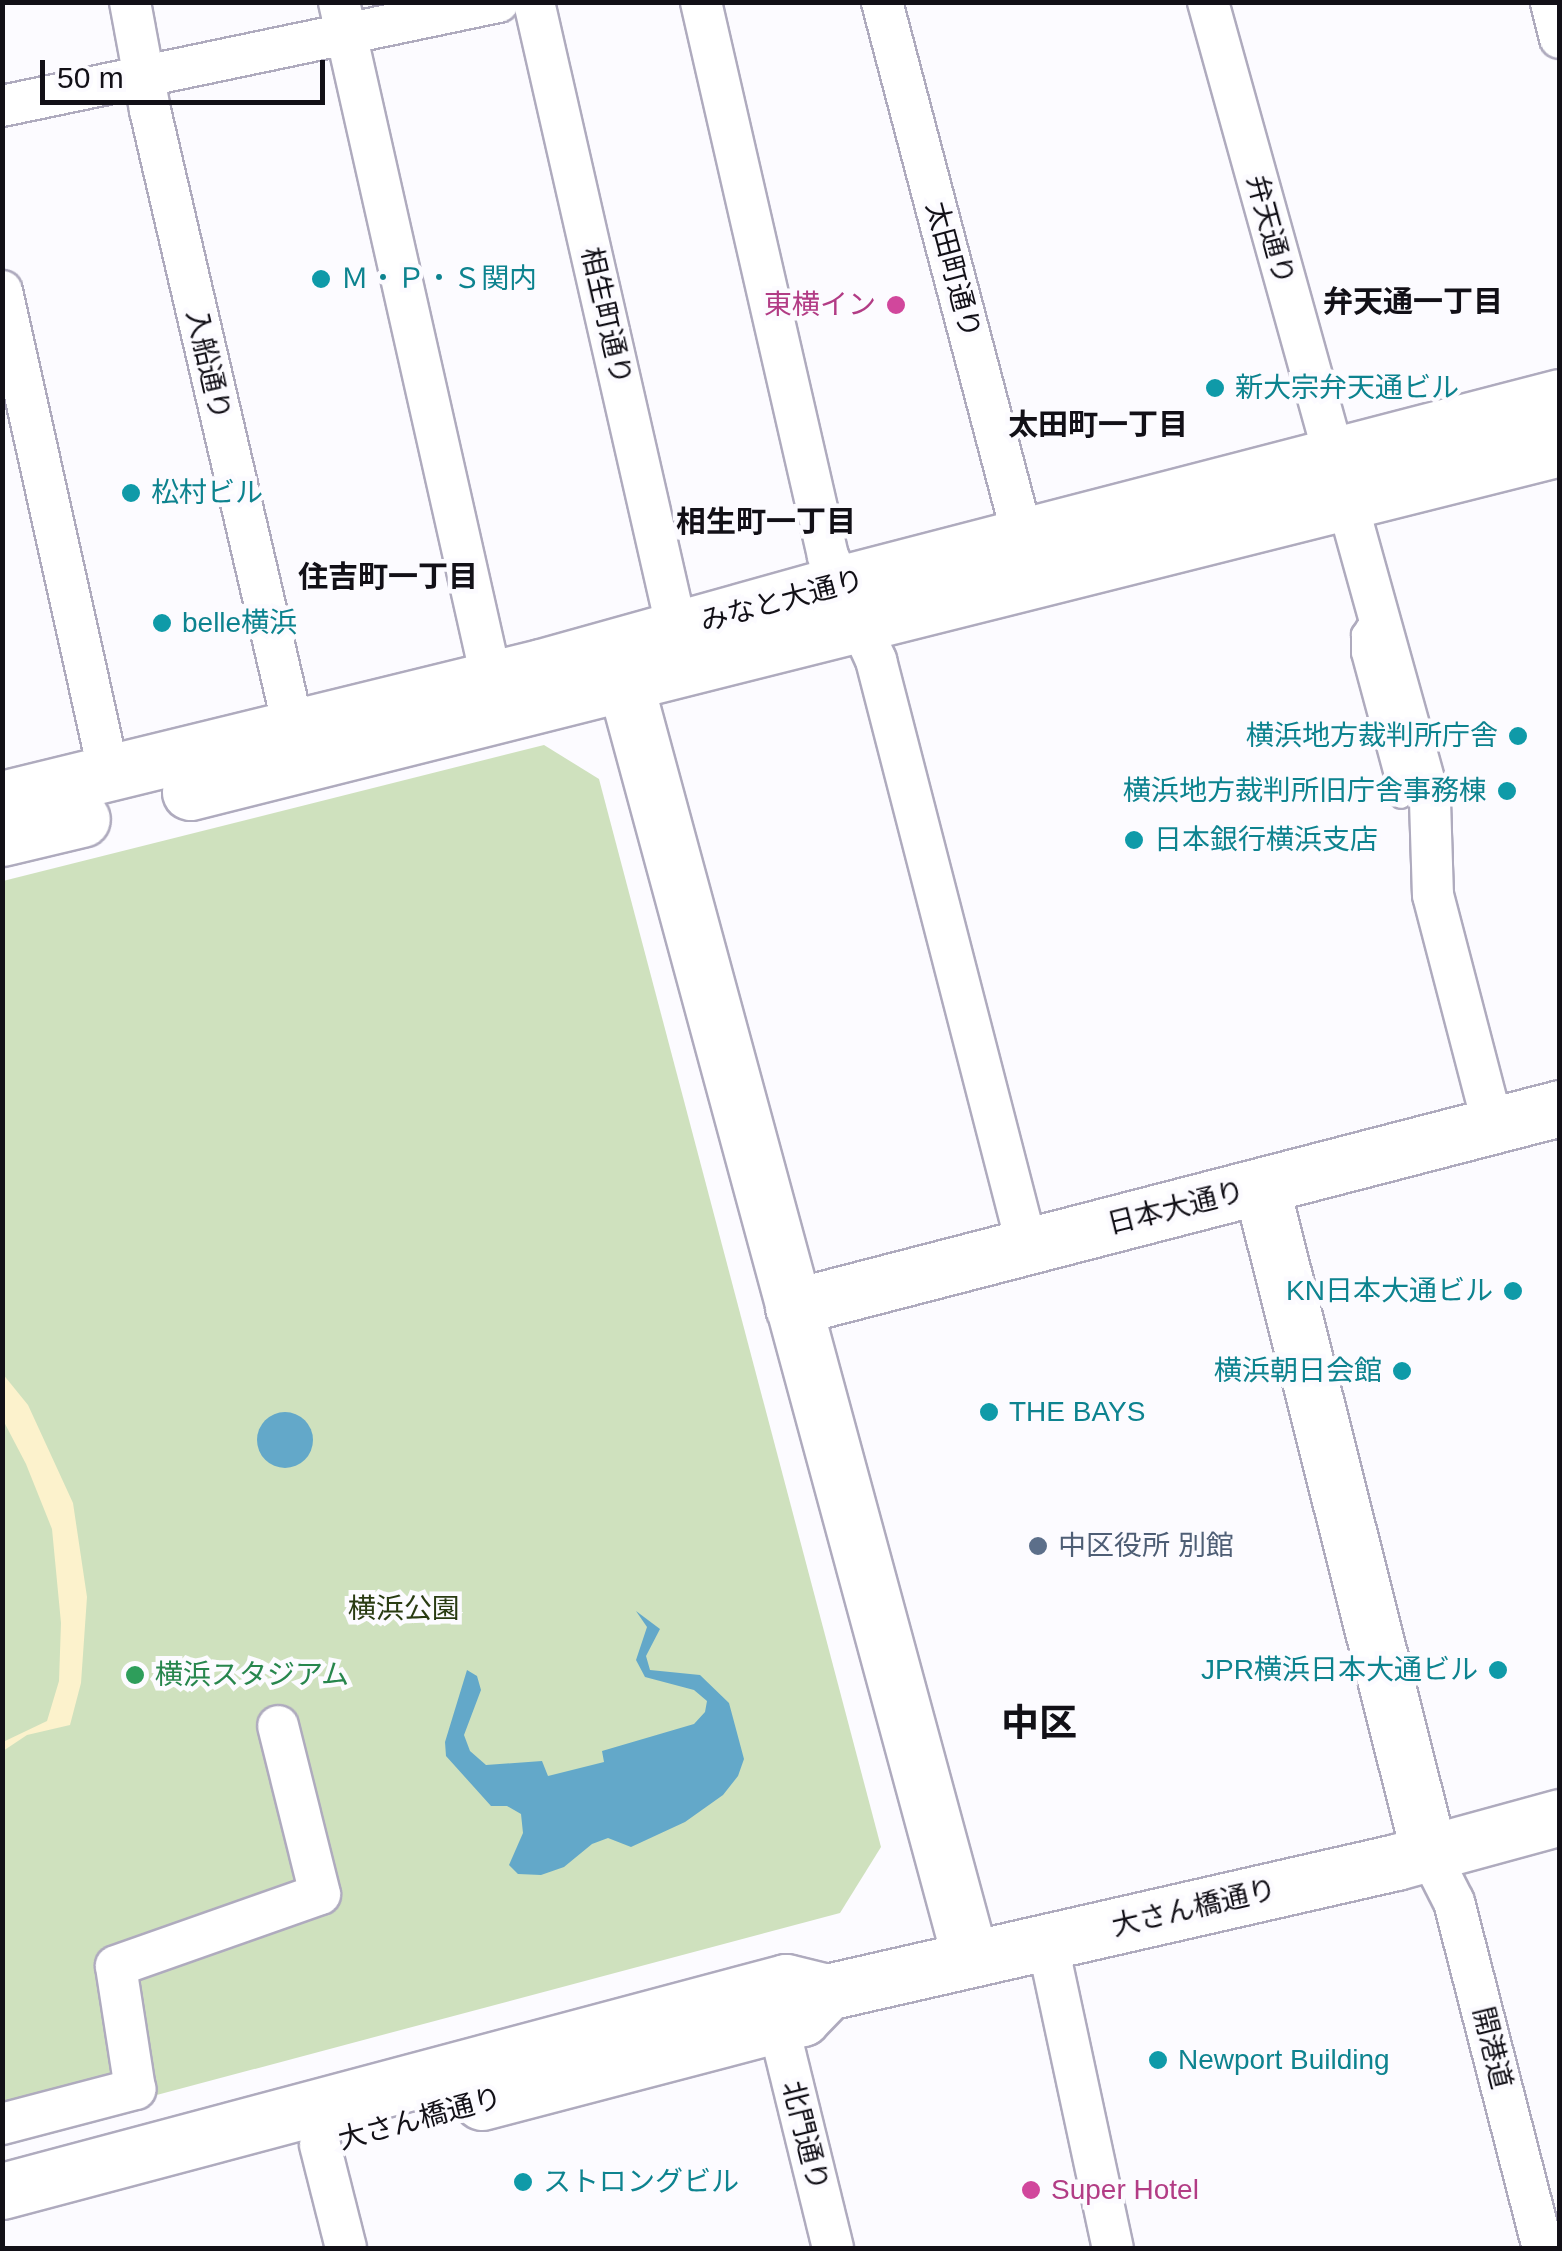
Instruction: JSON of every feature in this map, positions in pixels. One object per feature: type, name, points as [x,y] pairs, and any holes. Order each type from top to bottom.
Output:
[{"type":"street","name":"入船通り","points":[[130,2],[293,726]]},
{"type":"street","points":[[2,106],[144,76],[343,18],[498,2]]},
{"type":"street","name":"相生町通り","points":[[534,2],[677,630]]},
{"type":"street","points":[[700,2],[828,556],[876,660],[1027,1246]]},
{"type":"street","name":"太田町通り","points":[[882,2],[1022,538]]},
{"type":"street","name":"弁天通り","points":[[1208,2],[1430,801],[1433,896],[1493,1125]]},
{"type":"street","points":[[1551,2],[1560,38]]},
{"type":"street","points":[[343,18],[491,677]]},
{"type":"street","points":[[2,291],[109,775]]},
{"type":"street","name":"みなと大通り","points":[[2,838],[850,603],[1341,479],[1560,398]]},
{"type":"street","name":"みなと大通り","points":[[2,799],[491,677],[620,666],[677,630],[850,603],[1022,538],[1341,479],[1560,448]]},
{"type":"street","points":[[620,666],[970,1958]]},
{"type":"street","name":"日本大通り","points":[[793,1307],[1560,1108]]},
{"type":"street","points":[[1261,1186],[1429,1853]]},
{"type":"street","points":[[2,2124],[135,2089],[116,1966],[320,1894],[278,1726]]},
{"type":"street","name":"大さん橋通り","points":[[2,2191],[786,1982],[827,1992],[1429,1853],[1560,1817]]},
{"type":"street","name":"開港道","points":[[1429,1853],[1454,1902],[1543,2248]]},
{"type":"street","points":[[1047,1942],[1114,2248]]},
{"type":"street","name":"大さん橋通り","points":[[2,2227],[802,2018],[827,1992]]},
{"type":"street","name":"北門通り","points":[[778,2024],[832,2248]]},
{"type":"street","points":[[320,2145],[346,2248]]},
{"type":"lane","points":[[1382,623],[1367,627],[1362,634],[1362,653],[1401,798]]},
{"type":"lane","points":[[862,1641],[900,1699]]},
{"type":"green space","name":"横浜公園","points":[[544,745],[599,779],[881,1847],[840,1913],[3,2136],[3,881]]},
{"type":"sand","points":[[2,1373],[28,1405],[73,1503],[87,1597],[81,1683],[70,1725],[27,1735],[3,1751],[3,1742],[47,1721],[59,1681],[61,1623],[52,1529],[3,1420]]},
{"type":"water","points":[[285,1412],[305,1420],[313,1440],[305,1460],[285,1468],[265,1460],[257,1440],[265,1420]]},
{"type":"water","points":[[636,1611],[660,1629],[646,1656],[650,1670],[700,1675],[729,1703],[744,1759],[738,1776],[723,1795],[685,1822],[631,1847],[608,1838],[592,1844],[564,1867],[541,1875],[518,1874],[509,1865],[523,1833],[521,1814],[507,1806],[491,1806],[446,1756],[445,1742],[467,1670],[477,1676],[481,1690],[464,1735],[470,1751],[486,1765],[542,1761],[548,1776],[604,1762],[602,1751],[694,1724],[705,1712],[707,1701],[694,1690],[645,1677],[636,1660],[647,1627]]},
{"type":"place","name":"Ｍ・Ｐ・Ｓ関内","points":[[321,279]]},
{"type":"place","name":"東横イン","points":[[896,305]]},
{"type":"place","name":"新大宗弁天通ビル","points":[[1215,388]]},
{"type":"place","name":"松村ビル","points":[[131,493]]},
{"type":"place","name":"belle横浜","points":[[162,623]]},
{"type":"place","name":"横浜地方裁判所庁舎","points":[[1518,736]]},
{"type":"place","name":"横浜地方裁判所旧庁舎事務棟","points":[[1507,791]]},
{"type":"place","name":"日本銀行横浜支店","points":[[1134,840]]},
{"type":"place","name":"KN日本大通ビル","points":[[1513,1291]]},
{"type":"place","name":"横浜朝日会館","points":[[1402,1371]]},
{"type":"place","name":"THE BAYS","points":[[989,1412]]},
{"type":"place","name":"中区役所 別館","points":[[1038,1546]]},
{"type":"place","name":"JPR横浜日本大通ビル","points":[[1498,1670]]},
{"type":"place","name":"横浜スタジアム","points":[[135,1675]]},
{"type":"place","name":"Newport Building","points":[[1158,2060]]},
{"type":"place","name":"ストロングビル","points":[[523,2182]]},
{"type":"place","name":"Super Hotel","points":[[1031,2190]]},
{"type":"district","name":"弁天通一丁目","points":[[1413,302]]},
{"type":"district","name":"太田町一丁目","points":[[1098,425]]},
{"type":"district","name":"相生町一丁目","points":[[766,522]]},
{"type":"district","name":"住吉町一丁目","points":[[388,577]]},
{"type":"district","name":"中区","points":[[1039,1724]]}]
